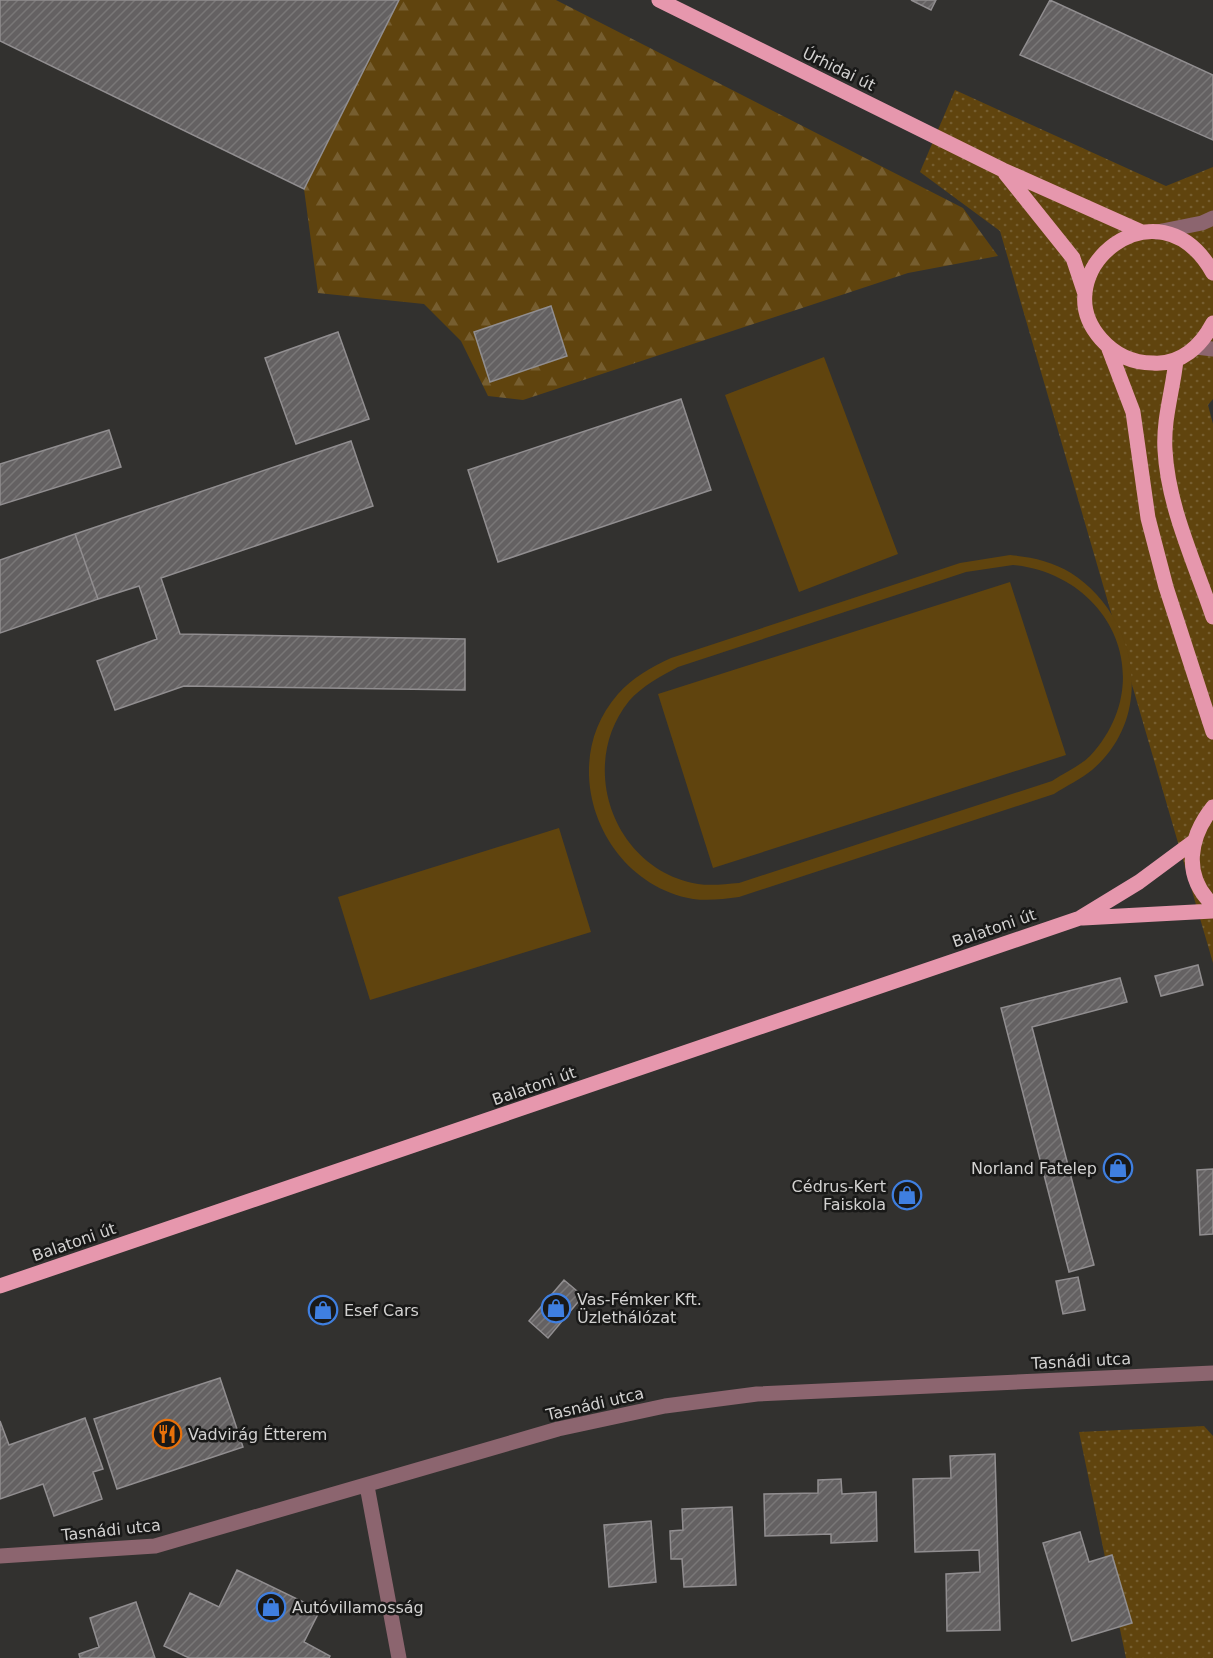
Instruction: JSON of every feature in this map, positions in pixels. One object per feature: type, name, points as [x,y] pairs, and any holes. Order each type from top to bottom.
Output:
[{"type":"main road","name":"Úrhidai út","points":[[659,0],[1003,170],[1150,232],[1175,236],[1192,245],[1205,258],[1213,273]]},
{"type":"main road","name":"Úrhidai út","points":[[1003,170],[1073,258],[1086,294],[1088,315],[1096,334],[1109,349],[1133,412],[1148,518],[1166,587],[1213,732]]},
{"type":"main road","points":[[1086,294],[1091,272],[1102,253],[1120,239],[1150,232]]},
{"type":"main road","points":[[1109,349],[1124,358],[1141,363],[1158,364],[1176,360],[1196,347],[1213,323]]},
{"type":"main road","points":[[1176,360],[1173,389],[1166,413],[1165,450],[1172,494],[1213,617]]},
{"type":"main road","points":[[1213,807],[1200,823],[1192,842],[1191,862],[1196,881],[1213,905]]},
{"type":"main road","name":"Balatoni út","points":[[0,1286],[1080,918],[1139,882],[1192,842]]},
{"type":"main road","name":"Balatoni út","points":[[1080,918],[1213,911]]},
{"type":"street","points":[[1150,232],[1202,223],[1213,218]]},
{"type":"street","points":[[1196,347],[1213,349]]},
{"type":"street","name":"Tasnádi utca","points":[[0,1556],[155,1546],[558,1429],[665,1406],[757,1394],[1213,1374]]},
{"type":"street","points":[[367,1486],[399,1658]]},
{"type":"green space","points":[[399,0],[556,0],[963,208],[998,256],[908,273],[523,400],[488,396],[461,341],[424,304],[318,293],[304,189]]},
{"type":"green space","points":[[955,90],[1166,186],[1213,167],[1213,399],[1208,405],[1213,424],[1213,963],[1000,231],[920,172]]},
{"type":"green space","points":[[824,357],[898,554],[799,592],[725,395]]},
{"type":"green space","points":[[1010,555],[1034,558],[1049,563],[1071,573],[1094,591],[1111,614],[1124,639],[1131,667],[1131,695],[1125,722],[1112,747],[1092,770],[1054,794],[739,897],[693,899],[661,889],[634,870],[612,846],[597,817],[590,786],[590,754],[599,723],[618,694],[629,683],[649,669],[671,658],[960,563]],"holes":[[[1013,565],[1047,573],[1076,588],[1099,610],[1115,636],[1122,665],[1121,696],[1111,726],[1090,756],[1077,766],[1052,781],[739,883],[698,884],[669,875],[645,859],[626,837],[612,812],[606,784],[606,755],[613,727],[629,701],[652,682],[678,667],[966,572]]]},
{"type":"green space","points":[[1010,582],[1066,755],[713,868],[658,694]]},
{"type":"green space","points":[[559,828],[591,932],[370,1000],[338,897]]},
{"type":"green space","points":[[1204,1426],[1213,1436],[1213,1658],[1126,1658],[1079,1432]]},
{"type":"building","points":[[0,0],[399,0],[304,189],[0,41]]},
{"type":"building","points":[[911,0],[936,0],[931,10]]},
{"type":"building","points":[[1050,0],[1213,75],[1213,140],[1020,55]]},
{"type":"building","points":[[551,306],[567,356],[490,382],[474,332]]},
{"type":"building","points":[[338,332],[369,419],[296,444],[265,358]]},
{"type":"building","points":[[681,399],[711,490],[498,562],[468,470]]},
{"type":"building","points":[[109,430],[121,467],[0,505],[0,464]]},
{"type":"building","points":[[351,441],[373,506],[161,578],[180,634],[465,639],[465,690],[184,686],[115,710],[97,661],[157,639],[139,586],[98,599],[75,534]]},
{"type":"building","points":[[75,534],[98,599],[0,633],[0,560]]},
{"type":"building","points":[[1198,965],[1203,985],[1161,996],[1155,976]]},
{"type":"building","points":[[1120,978],[1127,1002],[1032,1027],[1094,1265],[1069,1272],[1001,1008]]},
{"type":"building","points":[[1213,1169],[1213,1234],[1200,1235],[1197,1170]]},
{"type":"building","points":[[1078,1277],[1085,1310],[1063,1314],[1056,1281]]},
{"type":"building","name":"Vas-Fémker Kft. Üzlethálózat","points":[[564,1280],[583,1296],[548,1338],[529,1321]]},
{"type":"building","points":[[220,1378],[243,1447],[117,1489],[94,1419]]},
{"type":"building","points":[[85,1418],[103,1469],[93,1472],[102,1499],[54,1516],[43,1484],[0,1499],[0,1421],[9,1445]]},
{"type":"building","points":[[995,1454],[1000,1630],[947,1631],[946,1574],[980,1572],[979,1550],[915,1552],[913,1479],[951,1478],[950,1456]]},
{"type":"building","points":[[841,1479],[842,1494],[876,1492],[877,1541],[831,1543],[831,1534],[765,1536],[764,1494],[818,1493],[818,1480]]},
{"type":"building","points":[[732,1507],[736,1585],[684,1587],[682,1559],[671,1559],[670,1531],[683,1530],[682,1509]]},
{"type":"building","points":[[651,1521],[656,1582],[609,1587],[604,1525]]},
{"type":"building","points":[[1080,1532],[1089,1562],[1112,1555],[1132,1623],[1072,1641],[1043,1543]]},
{"type":"building","points":[[237,1570],[320,1610],[304,1642],[330,1656],[329,1658],[189,1658],[164,1646],[190,1593],[219,1607]]},
{"type":"building","points":[[136,1602],[155,1658],[80,1658],[79,1654],[99,1647],[90,1618]]},
{"type":"place","name":"Norland Fatelep","points":[[1118,1168]]},
{"type":"place","name":"Cédrus-Kert Faiskola","points":[[907,1195]]},
{"type":"place","name":"Vas-Fémker Kft. Üzlethálózat","points":[[556,1308]]},
{"type":"place","name":"Esef Cars","points":[[323,1310]]},
{"type":"place","name":"Vadvirág Étterem","points":[[167,1434]]},
{"type":"place","name":"Autóvillamosság","points":[[271,1607]]}]
